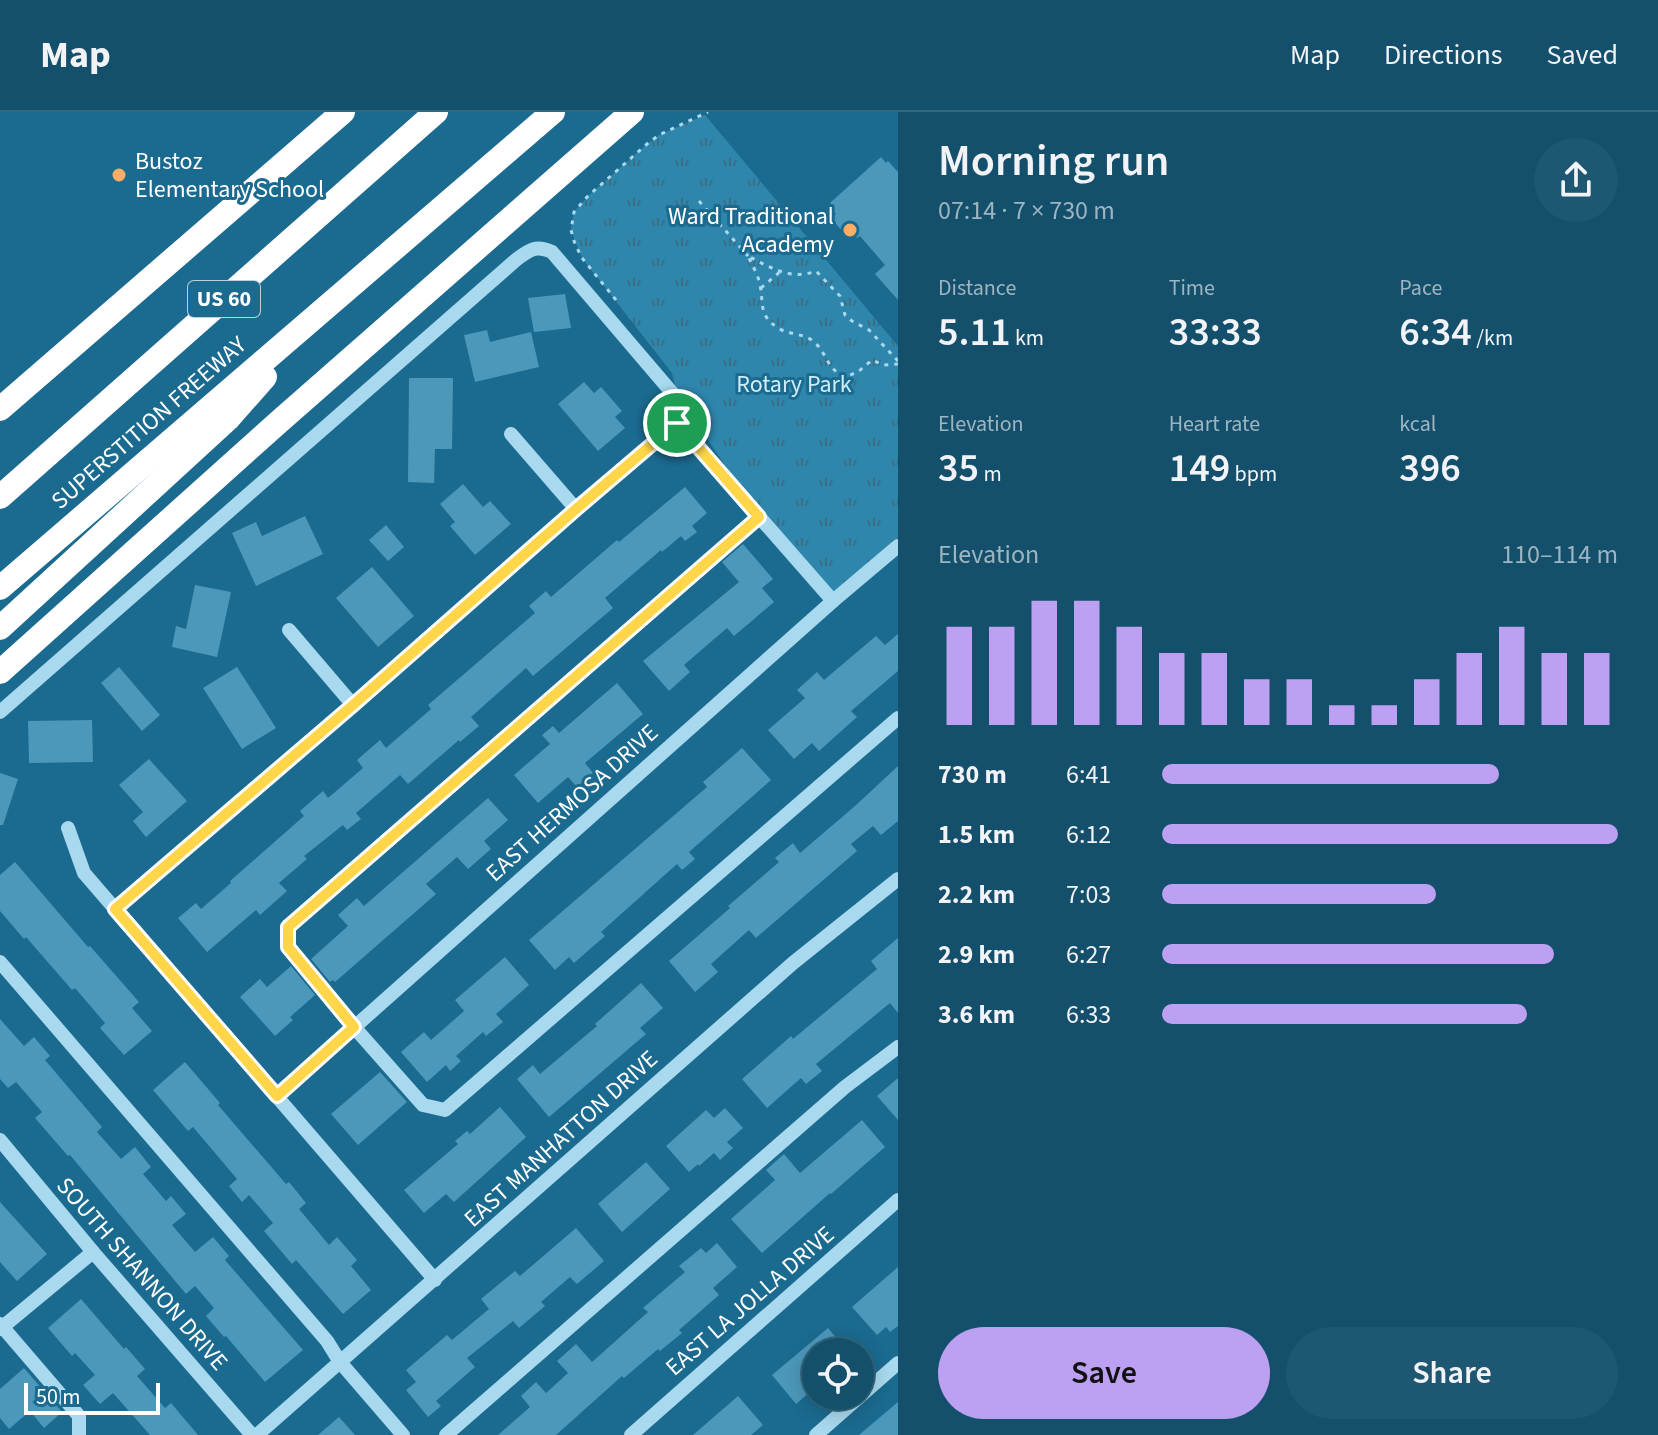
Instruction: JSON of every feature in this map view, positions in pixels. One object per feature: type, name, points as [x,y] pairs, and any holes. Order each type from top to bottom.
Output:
[{"type":"highway","points":[[0,409],[343,112]]},
{"type":"highway","name":"SUPERSTITION FREEWAY","points":[[4,493],[436,112]]},
{"type":"highway","name":"SUPERSTITION FREEWAY","points":[[0,588],[553,112]]},
{"type":"highway","points":[[0,672],[632,112]]},
{"type":"highway","points":[[0,628],[228,419],[327,307]]},
{"type":"street","points":[[0,712],[531,249],[542,248],[552,252],[674,395],[679,412],[677,423],[115,909]]},
{"type":"street","points":[[677,423],[833,601]]},
{"type":"street","points":[[511,434],[576,509]]},
{"type":"street","points":[[759,517],[288,927],[288,947],[423,1105],[445,1110],[898,718]]},
{"type":"street","name":"EAST HERMOSA DRIVE","points":[[277,1096],[898,546]]},
{"type":"street","points":[[289,630],[353,705]]},
{"type":"street","points":[[68,828],[84,873],[435,1280]]},
{"type":"street","name":"EAST MANHATTON DRIVE","points":[[254,1435],[435,1280],[793,963],[898,879]]},
{"type":"street","points":[[0,962],[327,1341],[340,1362],[403,1435]]},
{"type":"street","points":[[446,1435],[845,1087],[898,1047]]},
{"type":"street","name":"SOUTH SHANNON DRIVE","points":[[0,1140],[93,1252],[254,1435]]},
{"type":"street","name":"EAST LA JOLLA DRIVE","points":[[631,1435],[898,1200]]},
{"type":"street","points":[[79,1435],[79,1416],[1,1327],[93,1252]]},
{"type":"street","points":[[816,1435],[898,1363]]},
{"type":"path","points":[[619,304],[582,258],[571,230],[574,212],[588,196],[659,135],[708,112]]},
{"type":"path","points":[[699,201],[748,256],[761,288],[761,304],[769,321],[782,331],[812,340],[823,351],[835,373],[846,377],[872,360],[884,365],[898,363]]},
{"type":"path","points":[[748,256],[781,271],[806,275],[816,271],[840,296],[845,315],[869,330],[898,363]]},
{"type":"path","points":[[761,288],[781,271]]},
{"type":"green space","name":"Rotary Park","points":[[705,115],[898,346],[898,546],[833,601],[759,517],[695,420],[675,415],[679,400],[672,373],[582,258],[571,230],[574,212],[588,196],[647,144],[659,135]]},
{"type":"building","points":[[881,157],[898,172],[898,300],[875,274],[885,265],[860,236],[857,238],[854,235],[849,239],[831,218],[836,214],[830,203]]},
{"type":"building","points":[[565,294],[571,328],[534,332],[528,298]]},
{"type":"building","points":[[487,330],[490,342],[531,332],[539,367],[475,382],[464,335]]},
{"type":"building","points":[[409,378],[453,378],[452,449],[435,449],[434,483],[408,482]]},
{"type":"building","points":[[584,382],[594,393],[601,387],[622,411],[615,417],[625,428],[598,451],[558,404]]},
{"type":"building","points":[[463,484],[483,507],[490,501],[511,524],[475,555],[450,526],[455,522],[440,504]]},
{"type":"building","points":[[685,487],[707,513],[692,526],[697,532],[685,541],[681,536],[661,550],[605,598],[613,608],[533,676],[526,668],[471,717],[479,726],[460,742],[408,784],[400,775],[356,813],[361,819],[347,830],[343,825],[304,856],[307,859],[279,883],[287,891],[260,915],[256,910],[207,952],[178,918],[196,903],[201,909],[304,816],[300,811],[323,791],[328,798],[363,768],[357,760],[380,740],[386,748],[431,709],[428,705],[535,613],[529,606],[546,591],[551,597]]},
{"type":"building","points":[[305,516],[323,554],[256,586],[232,533],[256,522],[262,536]]},
{"type":"building","points":[[386,525],[404,547],[388,561],[369,540]]},
{"type":"building","points":[[743,544],[773,579],[762,588],[774,602],[734,636],[727,628],[684,665],[690,672],[669,691],[643,661],[739,582],[722,562]]},
{"type":"building","points":[[372,567],[414,616],[378,647],[336,598]]},
{"type":"building","points":[[195,585],[231,592],[217,657],[172,647],[176,626],[186,629]]},
{"type":"building","points":[[898,634],[898,671],[851,711],[857,717],[819,751],[812,743],[794,759],[768,730],[805,698],[797,690],[817,672],[824,680],[876,636],[885,645]]},
{"type":"building","points":[[119,667],[160,715],[142,731],[101,683]]},
{"type":"building","points":[[237,667],[276,728],[242,749],[203,688]]},
{"type":"building","points":[[617,683],[643,714],[585,763],[593,773],[577,787],[568,777],[538,803],[514,775],[550,744],[542,735],[553,726],[559,733]]},
{"type":"building","points":[[92,720],[93,762],[29,763],[28,721]]},
{"type":"building","points":[[742,748],[771,780],[689,852],[695,859],[682,870],[677,864],[601,932],[605,936],[574,963],[569,957],[555,970],[529,940],[707,787],[703,782]]},
{"type":"building","points":[[149,759],[187,801],[146,837],[133,821],[143,812],[119,785]]},
{"type":"building","points":[[898,766],[898,821],[881,835],[873,826],[851,844],[857,851],[756,938],[749,930],[711,964],[718,972],[695,992],[669,961],[779,862],[775,858],[793,843],[800,853]]},
{"type":"building","points":[[0,773],[18,779],[3,825],[0,825]]},
{"type":"building","points":[[488,798],[508,820],[484,841],[491,849],[468,869],[457,857],[426,884],[436,894],[335,982],[330,982],[311,959],[348,926],[338,915],[357,898],[364,906]]},
{"type":"building","points":[[15,862],[139,1002],[132,1008],[152,1031],[124,1055],[100,1028],[105,1023],[75,988],[72,990],[0,911],[0,875]]},
{"type":"building","points":[[898,938],[898,1013],[890,1003],[816,1064],[822,1071],[806,1084],[801,1078],[767,1108],[742,1079],[877,969],[871,961]]},
{"type":"building","points":[[505,957],[529,985],[496,1014],[503,1022],[486,1036],[483,1032],[456,1056],[461,1061],[450,1071],[446,1065],[427,1082],[401,1052],[424,1032],[431,1040],[464,1011],[455,1000]]},
{"type":"building","points":[[291,966],[315,995],[290,1017],[293,1020],[275,1036],[240,997],[260,979],[267,987]]},
{"type":"building","points":[[641,983],[663,1008],[640,1028],[646,1034],[549,1117],[517,1079],[533,1065],[540,1074],[597,1026],[595,1024]]},
{"type":"building","points":[[0,1019],[24,1046],[34,1037],[50,1056],[45,1060],[102,1127],[97,1132],[121,1159],[135,1147],[151,1167],[143,1174],[166,1201],[171,1196],[186,1214],[172,1225],[195,1252],[213,1237],[229,1256],[225,1260],[303,1350],[265,1382],[206,1316],[214,1308],[195,1286],[186,1294],[70,1155],[35,1118],[42,1112],[16,1082],[8,1088],[0,1079]]},
{"type":"building","points":[[185,1062],[220,1103],[218,1105],[306,1203],[299,1209],[329,1245],[337,1237],[357,1260],[351,1266],[371,1290],[343,1314],[296,1260],[292,1264],[264,1231],[273,1223],[249,1195],[242,1202],[229,1186],[237,1179],[193,1127],[188,1131],[153,1090]]},
{"type":"building","points":[[380,1072],[407,1102],[358,1145],[331,1114]]},
{"type":"building","points":[[898,1078],[898,1120],[877,1096]]},
{"type":"building","points":[[500,1107],[526,1137],[454,1202],[446,1194],[424,1213],[404,1190],[458,1144],[455,1141],[467,1131],[470,1134]]},
{"type":"building","points":[[725,1108],[743,1128],[727,1142],[733,1148],[720,1160],[714,1153],[689,1172],[666,1146],[706,1110],[714,1118]]},
{"type":"building","points":[[862,1120],[885,1147],[762,1253],[731,1219],[775,1180],[766,1170],[784,1154],[800,1173]]},
{"type":"building","points":[[646,1162],[670,1189],[622,1232],[598,1204]]},
{"type":"building","points":[[0,1202],[47,1254],[17,1281],[0,1262]]},
{"type":"building","points":[[576,1228],[604,1261],[577,1284],[570,1277],[541,1302],[545,1306],[519,1328],[513,1321],[467,1358],[475,1367],[436,1401],[441,1406],[428,1417],[406,1390],[416,1382],[406,1370],[447,1335],[452,1340],[489,1309],[481,1299],[515,1271],[520,1276]]},
{"type":"building","points":[[717,1243],[737,1267],[713,1288],[719,1295],[679,1330],[682,1333],[624,1378],[622,1376],[556,1435],[498,1435],[530,1407],[521,1396],[536,1382],[546,1393],[568,1373],[557,1361],[576,1344],[592,1362],[648,1312],[643,1308],[685,1272],[679,1266],[701,1248],[706,1253]]},
{"type":"building","points":[[898,1267],[898,1326],[890,1332],[886,1327],[877,1335],[852,1307]]},
{"type":"building","points":[[81,1299],[145,1369],[137,1376],[165,1408],[171,1403],[198,1435],[150,1435],[113,1393],[100,1404],[83,1385],[95,1375],[75,1353],[72,1356],[48,1328]]},
{"type":"building","points":[[828,1328],[836,1338],[816,1338]]},
{"type":"building","points":[[802,1350],[802,1399],[796,1404],[772,1375]]},
{"type":"building","points":[[24,1368],[62,1412],[44,1428],[30,1411],[9,1429],[0,1418],[0,1389]]},
{"type":"building","points":[[738,1396],[763,1425],[751,1435],[693,1435]]},
{"type":"building","points":[[898,1402],[898,1435],[859,1435]]},
{"type":"building","points":[[339,1417],[355,1435],[318,1435]]},
{"type":"place","name":"Bustoz Elementary School","points":[[119,175]]},
{"type":"place","name":"Ward Traditional Academy","points":[[850,230]]},
{"type":"route","points":[[677,423],[759,517],[288,927],[288,947],[354,1027],[277,1096],[115,909],[677,423]]}]
